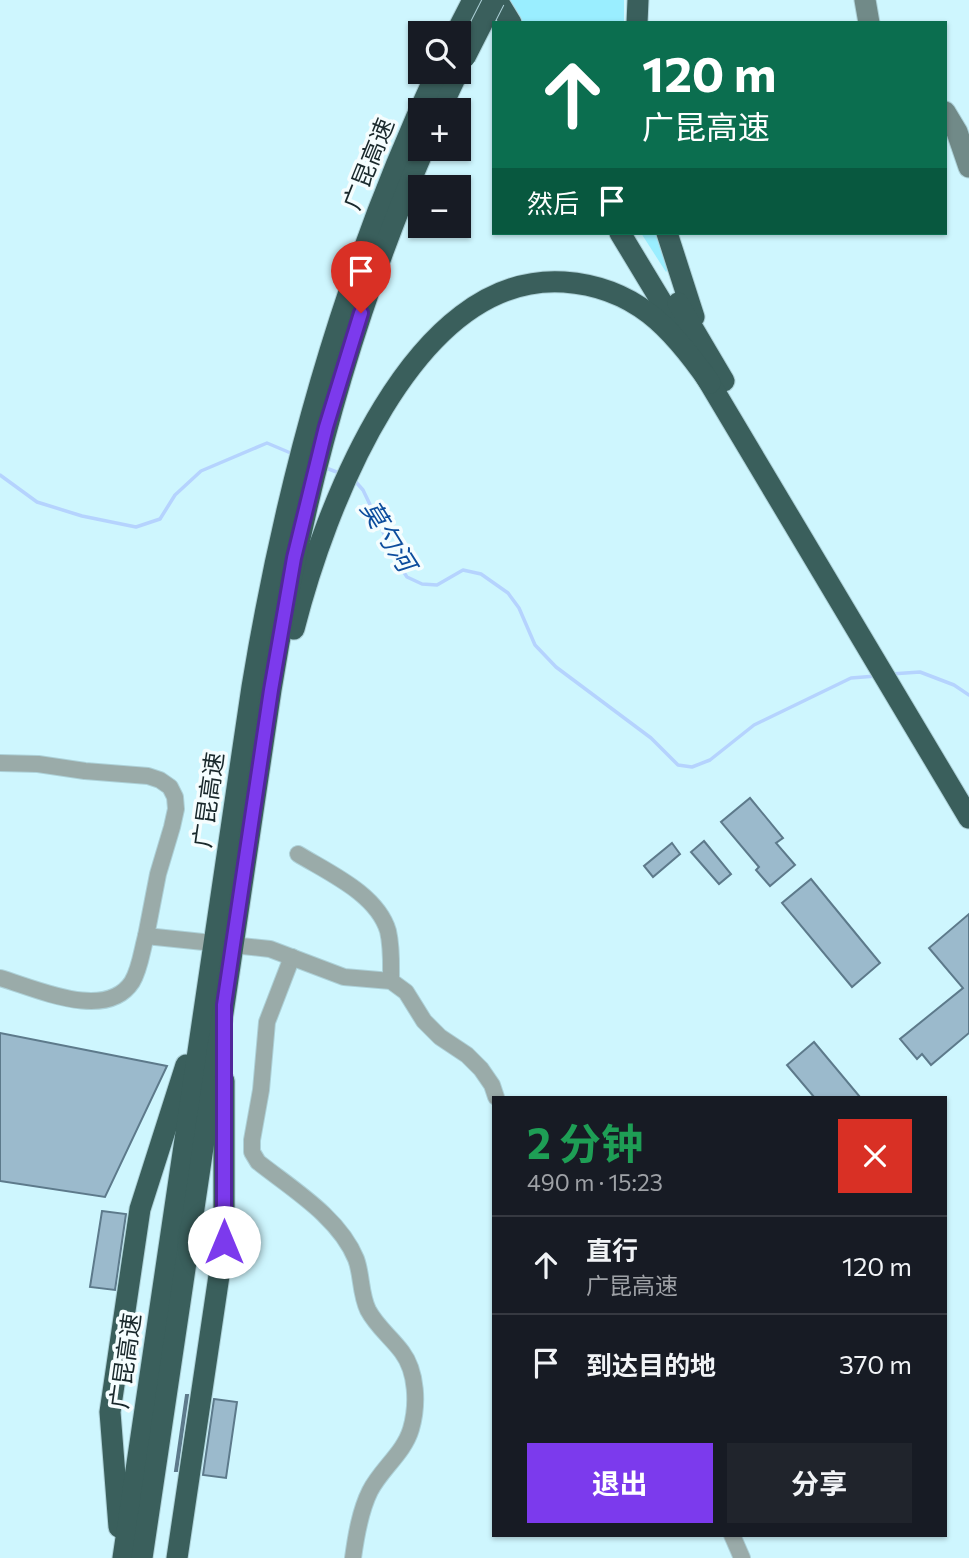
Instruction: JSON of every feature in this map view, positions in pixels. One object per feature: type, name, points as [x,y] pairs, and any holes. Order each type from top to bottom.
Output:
[{"type":"highway","points":[[453,21],[460,0]]},
{"type":"highway","points":[[457,21],[472,0]]},
{"type":"highway","points":[[482,0],[494,21]]},
{"type":"highway","points":[[496,0],[510,21]]},
{"type":"highway","name":"广昆高速","points":[[471,48],[496,0]]},
{"type":"highway","points":[[637,21],[638,0]]},
{"type":"highway","name":"广昆高速","points":[[122,1558],[278,631],[309,492],[330,414],[347,325],[370,229],[408,153]]},
{"type":"highway","name":"广昆高速","points":[[347,325],[419,161]]},
{"type":"highway","points":[[622,235],[716,380],[916,715],[969,792]]},
{"type":"highway","points":[[637,235],[716,380]]},
{"type":"highway","points":[[668,235],[716,380]]},
{"type":"highway","points":[[278,631],[311,566],[337,497],[370,431],[400,385],[445,328],[488,297],[522,286],[557,282],[592,286],[617,294],[641,307],[668,329],[716,380]]},
{"type":"highway","name":"广昆高速","points":[[142,1558],[215,1004],[242,888],[278,631]]},
{"type":"highway","points":[[916,715],[969,818]]},
{"type":"highway","points":[[122,1558],[110,1412],[140,1209],[215,1004]]},
{"type":"highway","points":[[177,1558],[224,1242],[215,1004]]},
{"type":"main road","points":[[866,0],[869,21]]},
{"type":"main road","points":[[947,115],[957,132],[969,167]]},
{"type":"street","points":[[0,763],[37,764],[148,776],[170,787],[175,797],[176,809],[158,874],[146,936],[132,982],[118,996],[108,1000],[76,1000],[0,978]]},
{"type":"street","points":[[298,854],[354,889],[377,910],[387,928],[392,951],[391,981]]},
{"type":"street","points":[[146,936],[270,949],[344,977],[391,981],[406,992],[424,1021],[440,1037],[467,1055],[481,1069],[496,1096]]},
{"type":"street","points":[[292,957],[267,1023],[252,1152],[258,1162],[321,1213],[349,1245],[357,1261],[361,1293],[369,1311],[410,1365],[415,1391],[411,1431],[403,1447],[370,1492],[356,1533],[353,1558]]},
{"type":"street","points":[[733,1537],[742,1558]]},
{"type":"shaded area","points":[[502,0],[624,0],[624,21],[515,21]]},
{"type":"shaded area","points":[[642,235],[657,235],[668,270],[666,272]]},
{"type":"building","points":[[750,798],[783,838],[776,843],[795,865],[770,886],[756,870],[759,867],[721,822]]},
{"type":"building","points":[[704,841],[731,874],[719,884],[691,852]]},
{"type":"building","points":[[672,843],[680,854],[653,877],[644,866]]},
{"type":"building","points":[[811,879],[880,963],[852,987],[782,903]]},
{"type":"building","points":[[969,914],[969,1033],[931,1065],[922,1054],[917,1059],[900,1039],[963,988],[929,948]]},
{"type":"building","points":[[0,1033],[167,1066],[105,1197],[0,1181]]},
{"type":"building","points":[[814,1042],[859,1096],[813,1096],[787,1065]]},
{"type":"building","points":[[102,1211],[126,1214],[115,1290],[90,1287]]},
{"type":"building","points":[[186,1395],[188,1395],[175,1471]]},
{"type":"building","points":[[214,1399],[237,1402],[226,1478],[203,1475]]},
{"type":"waterway","name":"莫勺河","points":[[0,475],[37,502],[82,516],[136,527],[160,519],[175,495],[201,471],[267,443],[293,454]]},
{"type":"waterway","name":"莫勺河","points":[[326,468],[342,474]]},
{"type":"waterway","name":"莫勺河","points":[[355,481],[363,490],[407,577],[422,584],[437,585],[463,570],[481,574],[508,593],[519,608],[535,645],[556,667],[651,738],[678,765],[692,767],[710,760],[754,725],[851,678],[876,676]]},
{"type":"waterway","name":"莫勺河","points":[[891,674],[920,672],[954,685],[969,695]]},
{"type":"route","points":[[224,1242],[224,1005],[281,624],[294,558],[326,427],[361,313]]}]
